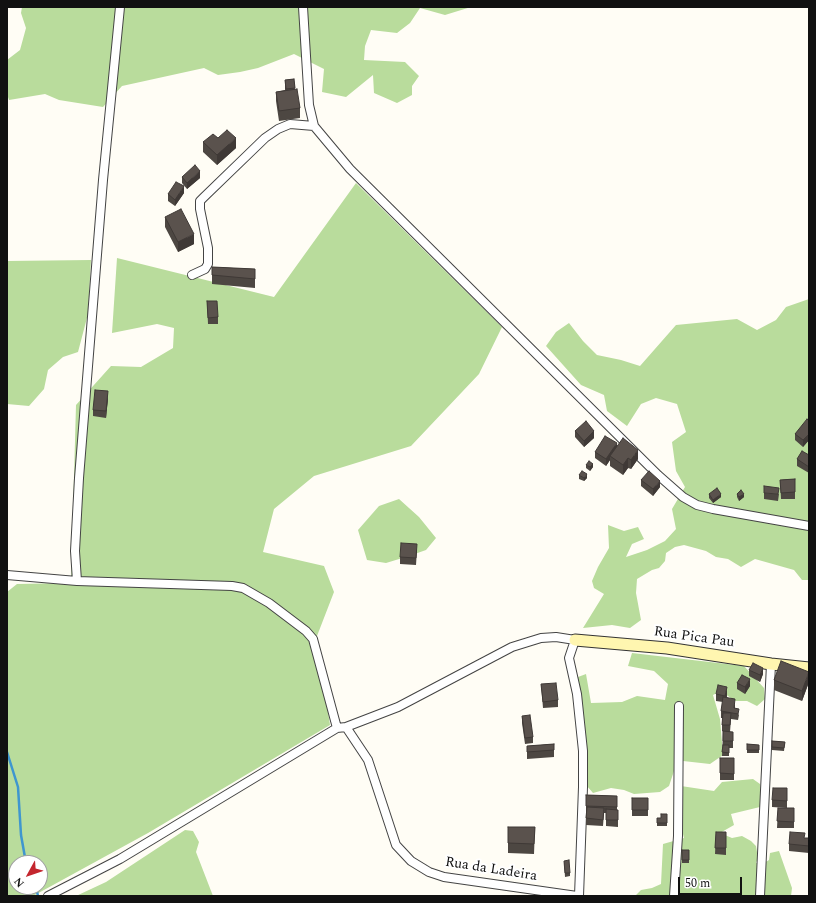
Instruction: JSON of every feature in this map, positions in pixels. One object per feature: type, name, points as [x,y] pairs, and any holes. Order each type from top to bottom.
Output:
[{"type":"street","points":[[77,581],[75,551],[79,478],[103,180],[120,7]]},
{"type":"street","points":[[303,7],[309,105],[314,126],[350,169],[652,469],[683,497],[698,505],[713,509],[809,526]]},
{"type":"street","points":[[192,275],[205,269],[208,264],[208,248],[200,209],[200,201],[265,138],[278,129],[290,124],[314,126]]},
{"type":"street","points":[[7,575],[77,581],[232,586],[244,588],[269,603],[306,631],[313,639],[337,728]]},
{"type":"street","points":[[49,896],[120,859],[337,728],[346,727],[398,707],[512,647],[541,638],[575,640],[569,658],[577,694],[583,751],[583,787],[578,896]]},
{"type":"street","name":"Rua Pica Pau","points":[[575,640],[667,648],[771,664],[809,668]]},
{"type":"street","points":[[760,896],[771,664]]},
{"type":"street","points":[[674,896],[678,836],[679,706]]},
{"type":"street","name":"Rua da Ladeira","points":[[346,727],[368,760],[396,845],[411,861],[429,872],[444,877],[578,896]]},
{"type":"green space","points":[[22,7],[471,7],[445,15],[420,8],[410,23],[397,33],[371,30],[365,46],[364,60],[405,62],[419,76],[412,86],[412,95],[397,103],[374,93],[373,75],[346,97],[322,92],[324,69],[294,54],[258,68],[240,72],[218,75],[204,68],[122,86],[103,107],[59,100],[45,94],[9,100],[7,94],[7,60],[20,50],[26,28],[21,13]]},
{"type":"green space","points":[[356,183],[502,327],[479,374],[411,446],[314,476],[274,509],[263,552],[324,566],[334,592],[317,636],[330,725],[148,833],[48,888],[48,855],[8,855],[8,895],[35,895],[7,896],[7,592],[17,584],[71,583],[76,405],[111,366],[141,367],[173,348],[174,328],[157,324],[112,333],[117,258],[274,297]]},
{"type":"green space","points":[[91,260],[88,314],[78,352],[63,357],[48,370],[44,389],[29,406],[7,404],[7,261]]},
{"type":"green space","points":[[809,299],[809,580],[802,580],[794,570],[755,559],[741,567],[728,559],[716,557],[706,551],[684,545],[675,547],[666,553],[665,561],[659,568],[652,570],[637,579],[636,593],[641,620],[630,628],[612,625],[583,628],[604,594],[594,588],[592,581],[609,548],[608,525],[624,531],[638,527],[644,539],[632,544],[626,557],[647,550],[665,541],[676,529],[672,509],[685,487],[676,471],[672,442],[686,432],[677,404],[656,398],[641,404],[627,426],[607,411],[604,395],[581,385],[546,346],[556,332],[569,323],[583,341],[597,355],[640,366],[676,325],[737,319],[757,330],[776,320],[786,307]]},
{"type":"green space","points":[[399,499],[419,517],[436,538],[426,550],[409,556],[386,563],[367,560],[358,530],[379,506]]},
{"type":"green space","points":[[632,653],[744,666],[764,688],[765,699],[757,706],[747,701],[735,701],[721,691],[713,695],[720,719],[723,755],[710,764],[683,761],[675,768],[669,786],[660,792],[634,794],[624,790],[611,788],[593,793],[587,786],[584,731],[578,677],[586,674],[591,703],[622,702],[637,696],[665,700],[668,684],[654,671],[628,666]]},
{"type":"green space","points":[[753,779],[760,784],[760,807],[731,814],[734,825],[720,833],[732,838],[742,836],[751,841],[756,846],[758,858],[756,863],[764,863],[769,860],[770,853],[779,851],[792,888],[791,896],[635,896],[641,890],[652,888],[661,884],[663,844],[684,838],[680,822],[681,786],[714,791],[722,782]]},
{"type":"green space","points":[[185,830],[193,831],[199,842],[196,852],[213,896],[76,896],[106,882]]},
{"type":"building","points":[[294,79],[295,88],[286,89],[285,80]]},
{"type":"building","points":[[297,89],[300,108],[279,111],[276,92]]},
{"type":"building","points":[[227,130],[236,138],[217,155],[203,142],[213,134],[218,138]]},
{"type":"building","points":[[195,165],[200,171],[187,183],[182,177]]},
{"type":"building","points":[[176,182],[184,186],[175,200],[168,194]]},
{"type":"building","points":[[181,209],[194,234],[178,242],[165,217]]},
{"type":"building","points":[[212,267],[255,269],[255,279],[212,275]]},
{"type":"building","points":[[207,301],[217,301],[218,317],[208,318]]},
{"type":"building","points":[[95,390],[108,391],[106,411],[93,410]]},
{"type":"building","points":[[807,419],[809,421],[809,434],[803,440],[795,434]]},
{"type":"building","points":[[586,421],[594,431],[584,441],[575,431]]},
{"type":"building","points":[[605,436],[617,443],[606,459],[595,452]]},
{"type":"building","points":[[623,438],[638,450],[631,460],[628,458],[623,465],[610,456]]},
{"type":"building","points":[[802,451],[809,455],[809,467],[797,459]]},
{"type":"building","points":[[589,461],[593,464],[590,467],[586,465]]},
{"type":"building","points":[[582,471],[587,474],[584,478],[579,475]]},
{"type":"building","points":[[649,471],[660,481],[653,489],[641,480]]},
{"type":"building","points":[[795,479],[795,492],[781,493],[780,480]]},
{"type":"building","points":[[764,486],[779,488],[778,494],[764,493]]},
{"type":"building","points":[[717,488],[721,494],[713,500],[709,494]]},
{"type":"building","points":[[741,490],[744,494],[739,497],[737,494]]},
{"type":"building","points":[[401,543],[417,544],[416,558],[400,557]]},
{"type":"building","points":[[781,661],[809,672],[802,691],[774,680]]},
{"type":"building","points":[[753,663],[763,668],[760,675],[749,670]]},
{"type":"building","points":[[742,675],[750,679],[745,687],[737,683]]},
{"type":"building","points":[[556,683],[558,700],[543,702],[541,684]]},
{"type":"building","points":[[718,685],[727,687],[725,696],[716,694]]},
{"type":"building","points":[[723,697],[735,699],[734,708],[739,709],[738,714],[721,711]]},
{"type":"building","points":[[723,713],[731,713],[730,725],[722,725]]},
{"type":"building","points":[[530,715],[533,737],[525,738],[522,716]]},
{"type":"building","points":[[723,731],[733,732],[733,741],[723,741]]},
{"type":"building","points":[[772,741],[785,742],[784,748],[772,747]]},
{"type":"building","points":[[554,744],[554,750],[527,752],[527,746]]},
{"type":"building","points":[[747,744],[759,745],[759,750],[747,750]]},
{"type":"building","points":[[723,745],[729,745],[729,753],[722,752]]},
{"type":"building","points":[[720,758],[734,758],[734,774],[720,773]]},
{"type":"building","points":[[773,788],[787,788],[787,801],[772,800]]},
{"type":"building","points":[[586,795],[617,796],[617,807],[586,806]]},
{"type":"building","points":[[632,798],[648,798],[648,810],[632,810]]},
{"type":"building","points":[[587,807],[604,808],[603,820],[586,818]]},
{"type":"building","points":[[778,808],[794,808],[794,822],[777,821]]},
{"type":"building","points":[[606,809],[618,810],[618,820],[606,820]]},
{"type":"building","points":[[661,814],[667,814],[667,823],[657,823],[657,818],[661,818]]},
{"type":"building","points":[[508,827],[535,827],[534,844],[508,843]]},
{"type":"building","points":[[716,832],[726,832],[726,848],[715,848]]},
{"type":"building","points":[[790,832],[805,833],[804,838],[809,838],[809,846],[789,844]]},
{"type":"building","points":[[682,850],[689,850],[689,860],[682,860]]},
{"type":"building","points":[[569,860],[570,873],[565,873],[564,861]]},
{"type":"waterway","points":[[7,752],[18,787],[21,835],[25,855]]}]
